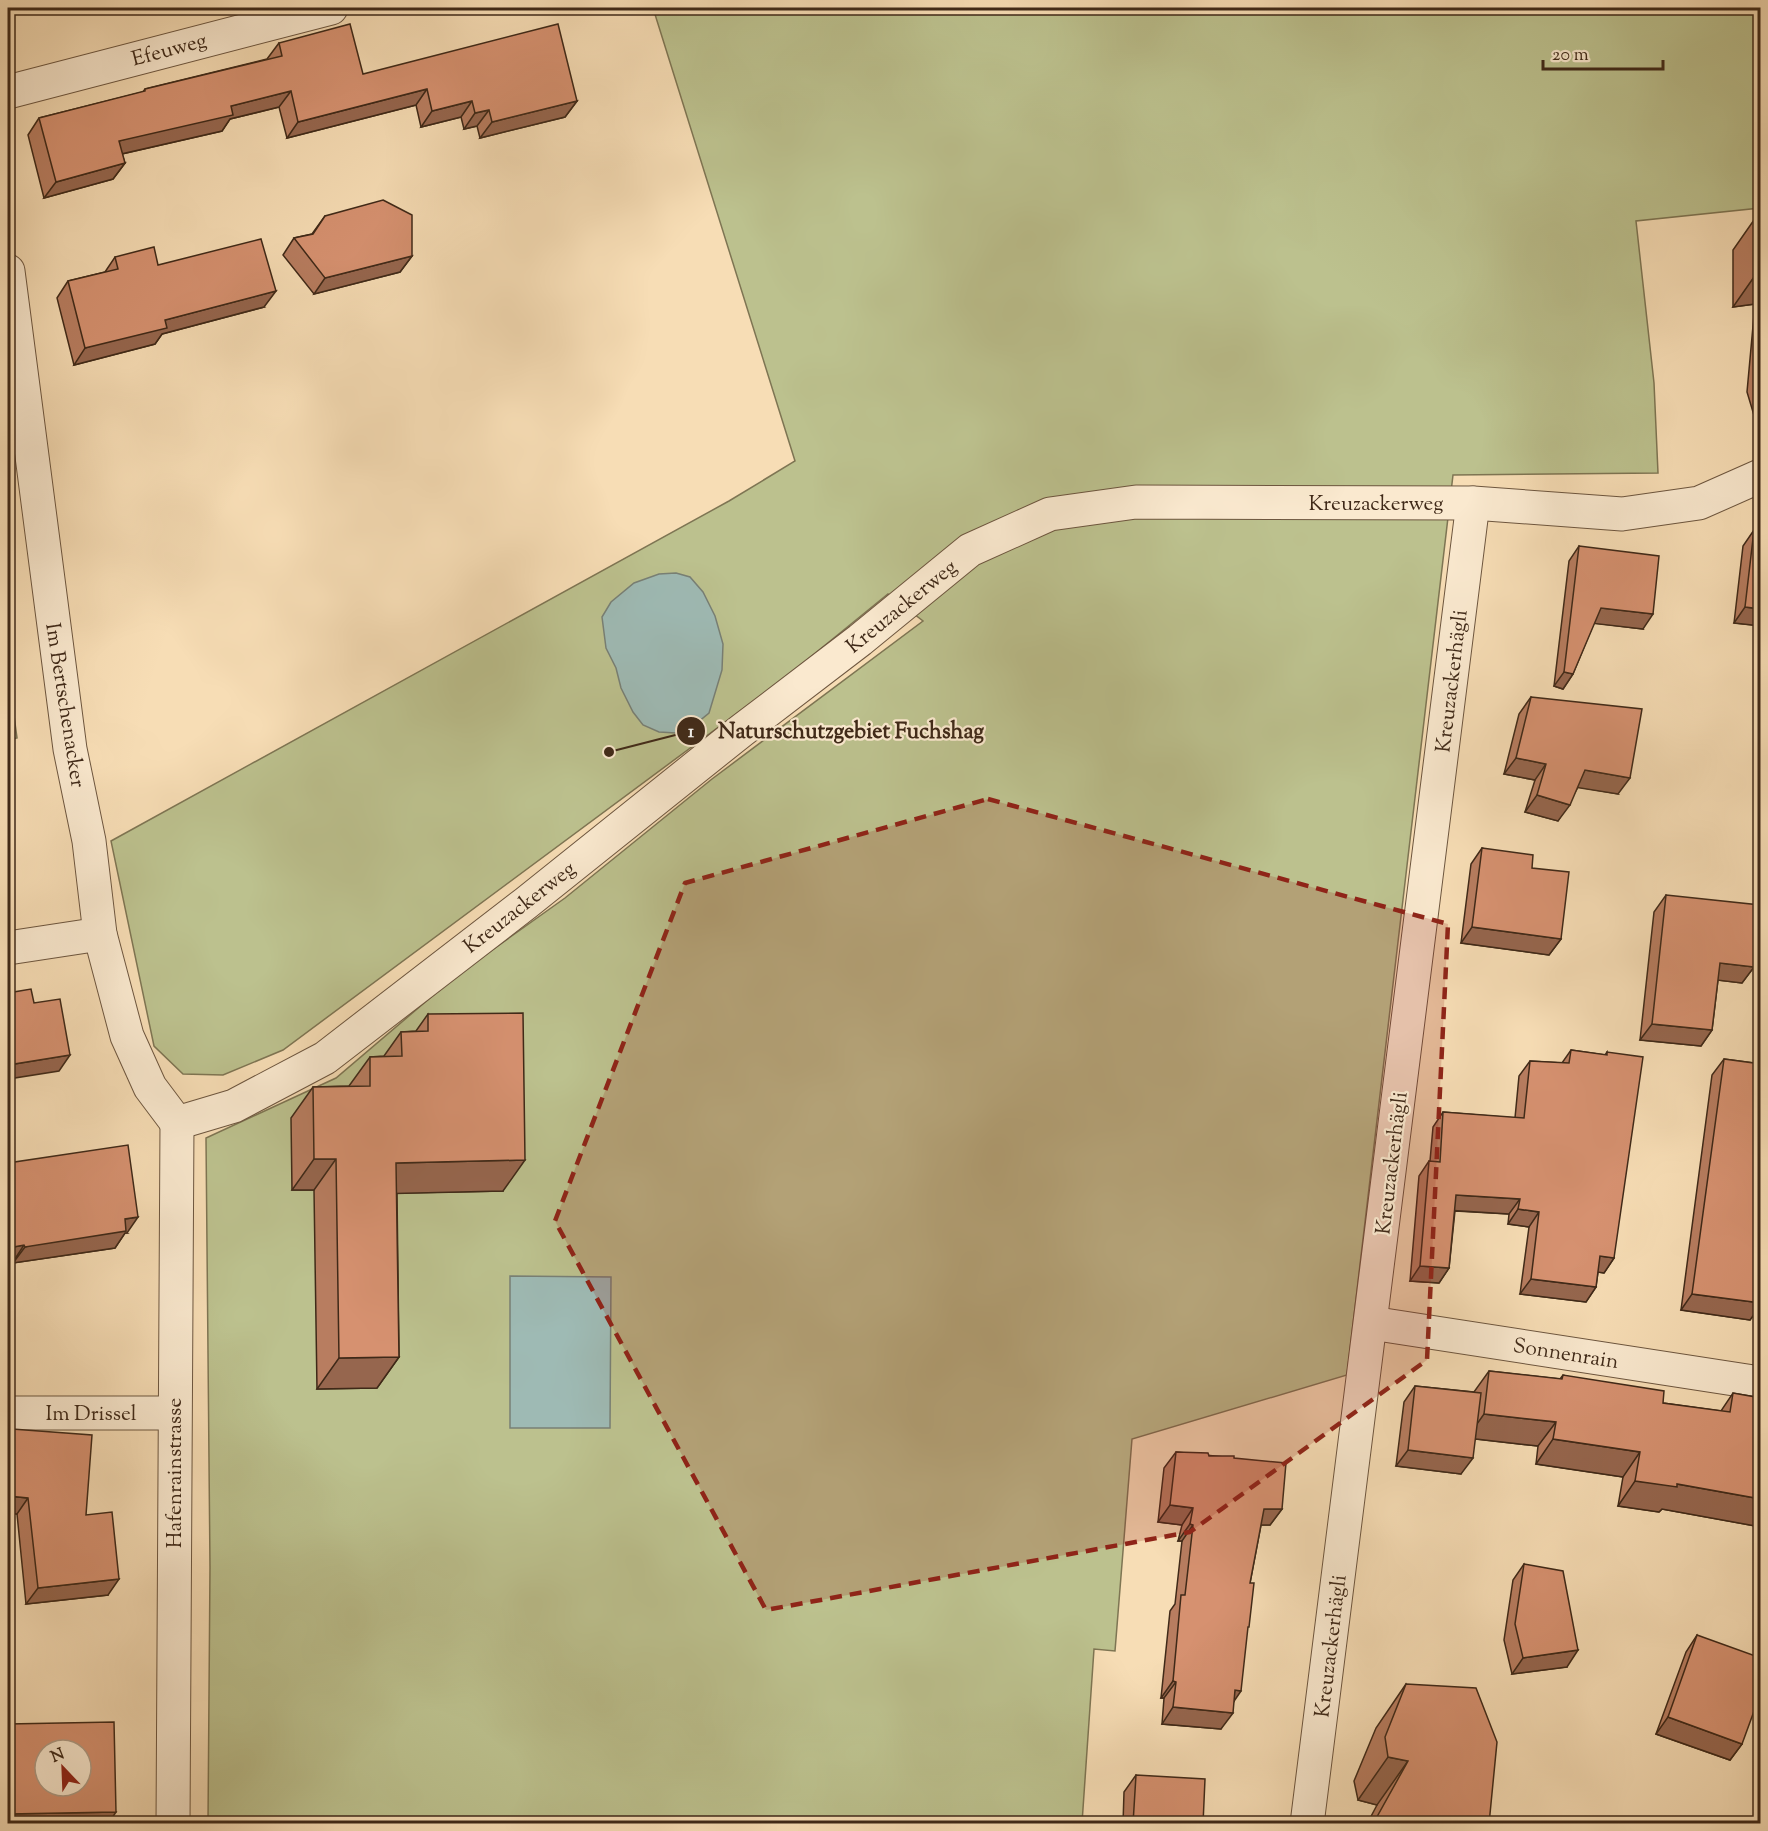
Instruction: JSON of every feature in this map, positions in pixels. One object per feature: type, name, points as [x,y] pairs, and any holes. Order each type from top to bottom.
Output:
[{"type":"street","name":"Efeuweg","points":[[8,92],[331,8]]},
{"type":"street","name":"Im Bertschenacker","points":[[8,271],[70,748],[89,841],[100,934],[127,1036],[150,1087],[177,1123]]},
{"type":"street","name":"Kreuzackerweg","points":[[177,1123],[234,1106],[325,1058],[860,640],[970,550],[1050,514],[1136,502],[1473,503],[1622,514],[1699,503],[1761,477]]},
{"type":"street","name":"Kreuzackerhägli","points":[[1307,1824],[1473,503]]},
{"type":"street","points":[[8,948],[100,934]]},
{"type":"street","name":"Hafenrainstrasse","points":[[173,1824],[177,1123]]},
{"type":"street","name":"Sonnenrain","points":[[1371,1323],[1761,1383]]},
{"type":"street","name":"Im Drissel","points":[[8,1413],[174,1413]]},
{"type":"highlighted area","points":[[988,799],[1448,924],[1427,1360],[1190,1532],[766,1610],[555,1221],[685,883]]},
{"type":"green space","points":[[653,8],[1760,8],[1760,208],[1636,221],[1654,383],[1658,473],[1453,475],[1347,1375],[1132,1439],[1115,1651],[1094,1649],[1082,1823],[208,1823],[210,1567],[206,1138],[336,1078],[457,975],[565,898],[712,779],[923,621],[888,594],[786,677],[283,1050],[223,1075],[183,1074],[154,1046],[111,841],[729,501],[795,461]]},
{"type":"green space","points":[[8,672],[17,738],[8,740]]},
{"type":"water","points":[[676,573],[690,577],[703,592],[715,616],[723,644],[722,670],[709,713],[698,722],[676,733],[659,732],[643,725],[633,712],[606,648],[602,617],[611,602],[634,583],[659,574]]},
{"type":"water","points":[[510,1276],[611,1277],[610,1428],[510,1428]]},
{"type":"building","points":[[350,24],[363,74],[558,24],[577,101],[492,122],[489,110],[475,113],[472,101],[432,111],[427,89],[298,122],[291,91],[231,106],[233,115],[119,141],[125,163],[56,182],[39,118],[145,91],[145,89],[282,56],[279,43]]},
{"type":"building","points":[[383,200],[412,215],[412,256],[325,278],[294,238],[313,234],[325,216]]},
{"type":"building","points":[[261,239],[276,291],[165,320],[167,328],[85,348],[68,281],[118,269],[115,257],[154,247],[158,265]]},
{"type":"building","points":[[1754,530],[1761,531],[1761,609],[1745,607]]},
{"type":"building","points":[[1579,546],[1659,556],[1653,614],[1601,608],[1573,674],[1564,672]]},
{"type":"building","points":[[1531,697],[1642,709],[1630,778],[1585,770],[1570,805],[1537,795],[1546,764],[1516,758]]},
{"type":"building","points":[[1482,848],[1533,855],[1532,868],[1569,872],[1561,939],[1472,927]]},
{"type":"building","points":[[1666,895],[1760,905],[1754,967],[1720,963],[1712,1030],[1652,1024]]},
{"type":"building","points":[[31,989],[34,1003],[60,999],[70,1055],[8,1065],[8,993]]},
{"type":"building","points":[[523,1013],[525,1160],[396,1163],[399,1357],[339,1358],[336,1159],[314,1159],[313,1087],[370,1086],[370,1057],[402,1056],[401,1032],[428,1031],[428,1014]]},
{"type":"building","points":[[1571,1050],[1643,1057],[1614,1258],[1600,1256],[1596,1287],[1531,1279],[1539,1212],[1518,1209],[1520,1199],[1456,1195],[1449,1268],[1420,1266],[1429,1161],[1440,1162],[1443,1112],[1524,1118],[1530,1061],[1569,1063]]},
{"type":"building","points":[[1724,1059],[1761,1064],[1761,1303],[1692,1294]]},
{"type":"building","points":[[128,1145],[138,1217],[125,1219],[126,1231],[8,1248],[8,1163]]},
{"type":"building","points":[[1489,1371],[1562,1379],[1563,1375],[1664,1391],[1663,1403],[1730,1412],[1733,1393],[1761,1398],[1761,1499],[1677,1484],[1677,1487],[1635,1481],[1640,1452],[1553,1439],[1556,1422],[1484,1414]]},
{"type":"building","points":[[1415,1386],[1481,1393],[1473,1458],[1408,1450]]},
{"type":"building","points":[[12,1429],[92,1435],[86,1515],[112,1512],[119,1579],[38,1588],[28,1498],[8,1496]]},
{"type":"building","points":[[1176,1452],[1208,1453],[1209,1456],[1234,1456],[1234,1458],[1286,1463],[1282,1509],[1264,1509],[1250,1583],[1254,1583],[1241,1691],[1235,1690],[1233,1713],[1173,1707],[1176,1682],[1173,1681],[1181,1595],[1185,1595],[1193,1525],[1190,1524],[1193,1508],[1170,1505]]},
{"type":"building","points":[[1524,1564],[1563,1571],[1578,1650],[1523,1658],[1515,1624]]},
{"type":"building","points":[[1697,1635],[1761,1658],[1761,1692],[1742,1744],[1668,1717]]},
{"type":"building","points":[[1406,1684],[1476,1688],[1497,1742],[1489,1824],[1373,1824],[1408,1761],[1388,1757],[1385,1737]]},
{"type":"building","points":[[114,1722],[116,1812],[8,1814],[8,1724]]},
{"type":"building","points":[[1136,1775],[1205,1779],[1203,1824],[1133,1824]]},
{"type":"place","name":"Naturschutzgebiet Fuchshag","points":[[609,752]]}]
